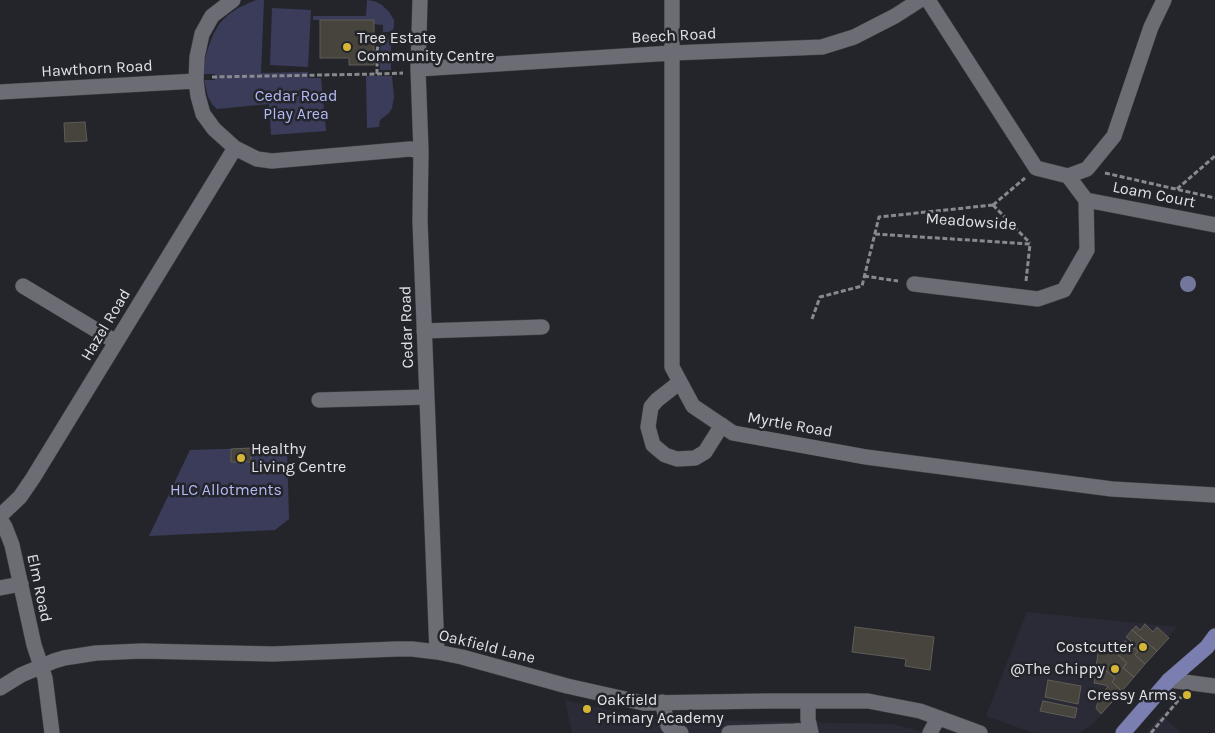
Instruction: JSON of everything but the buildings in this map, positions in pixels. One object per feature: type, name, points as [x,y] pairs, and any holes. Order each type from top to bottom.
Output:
[{"type":"main road","points":[[1123,733],[1170,680],[1207,647],[1215,636]]},
{"type":"street","name":"Cedar Road","points":[[420,0],[418,69],[421,151],[420,221],[437,652]]},
{"type":"street","name":"Myrtle Road","points":[[672,0],[672,367],[693,406],[733,432],[866,457],[1112,489],[1215,494]]},
{"type":"street","name":"Beech Road","points":[[418,69],[672,53],[822,47],[854,37],[896,16],[920,0]]},
{"type":"street","points":[[928,0],[1036,168],[1068,176],[1087,169],[1114,136],[1152,27],[1164,0]]},
{"type":"street","points":[[226,2],[212,16],[202,34],[196,57],[196,81],[203,114],[214,129],[235,148],[257,159],[272,161],[410,149],[421,151]]},
{"type":"street","name":"Hawthorn Road","points":[[0,92],[196,81]]},
{"type":"street","name":"Hazel Road","points":[[0,517],[20,497],[33,478],[235,148]]},
{"type":"street","points":[[914,284],[1038,299],[1064,290],[1087,250],[1086,200],[1068,176]]},
{"type":"street","name":"Loam Court","points":[[1086,200],[1215,225]]},
{"type":"street","points":[[23,286],[116,342]]},
{"type":"street","points":[[424,331],[542,327]]},
{"type":"street","points":[[680,382],[657,400],[651,408],[648,427],[653,445],[665,455],[677,459],[695,458],[706,452],[722,425]]},
{"type":"street","points":[[319,400],[427,397]]},
{"type":"street","name":"Elm Road","points":[[0,517],[10,539],[34,645],[40,666],[46,678],[52,733]]},
{"type":"street","points":[[0,588],[21,584]]},
{"type":"street","name":"Oakfield Lane","points":[[0,688],[40,666],[64,658],[96,653],[273,654],[396,649],[422,650],[492,665],[567,686],[643,702],[868,701],[920,711],[974,732]]},
{"type":"street","points":[[1170,680],[1215,686]]},
{"type":"street","points":[[729,733],[810,731],[808,701]]},
{"type":"street","points":[[662,702],[668,726],[681,733]]},
{"type":"street","points":[[930,733],[938,718]]},
{"type":"path","points":[[374,36],[419,37]]},
{"type":"path","points":[[377,74],[377,51],[380,36]]},
{"type":"path","points":[[196,81],[209,77],[398,74],[418,69]]},
{"type":"path","points":[[1177,189],[1215,156]]},
{"type":"path","points":[[993,205],[1036,168]]},
{"type":"path","points":[[1087,169],[1215,198]]},
{"type":"path","name":"Meadowside","points":[[864,276],[879,217],[993,205],[1030,244]]},
{"type":"path","name":"Meadowside","points":[[875,234],[1030,244]]},
{"type":"path","points":[[1025,297],[1030,244]]},
{"type":"path","points":[[812,319],[820,297],[862,286],[864,276],[914,284]]},
{"type":"path","points":[[1150,733],[1184,694]]},
{"type":"shaded area","points":[[1027,612],[1177,627],[1094,723],[1079,733],[1034,733],[986,716]]},
{"type":"shaded area","name":"Oakfield Primary Academy","points":[[565,700],[650,719],[893,724],[927,733],[572,733]]},
{"type":"shaded area","points":[[1161,715],[1181,733],[1147,733]]},
{"type":"green space","name":"Cedar Road Play Area","points":[[256,0],[264,0],[261,73],[308,72],[308,78],[321,78],[326,131],[271,135],[269,104],[217,109],[208,97],[204,80],[215,80],[215,74],[203,74],[203,66],[214,33],[228,15]]},
{"type":"green space","points":[[367,0],[382,5],[389,12],[394,20],[392,32],[383,32],[383,25],[374,24],[374,20],[313,20],[313,16],[366,16]]},
{"type":"green space","points":[[272,8],[311,10],[308,67],[270,65]]},
{"type":"green space","points":[[383,39],[391,39],[391,70],[380,70],[379,53]]},
{"type":"green space","points":[[366,76],[392,76],[394,97],[392,108],[380,120],[379,127],[367,128]]},
{"type":"green space","name":"HLC Allotments","points":[[287,447],[289,519],[275,530],[149,536],[190,450]]},
{"type":"place","name":"Tree Estate Community Centre","points":[[347,47]]},
{"type":"place","name":"Healthy Living Centre","points":[[241,458]]},
{"type":"place","name":"Costcutter","points":[[1143,647]]},
{"type":"place","name":"@The Chippy","points":[[1115,669]]},
{"type":"place","name":"Cressy Arms","points":[[1187,695]]},
{"type":"place","name":"Oakfield Primary Academy","points":[[587,709]]}]
